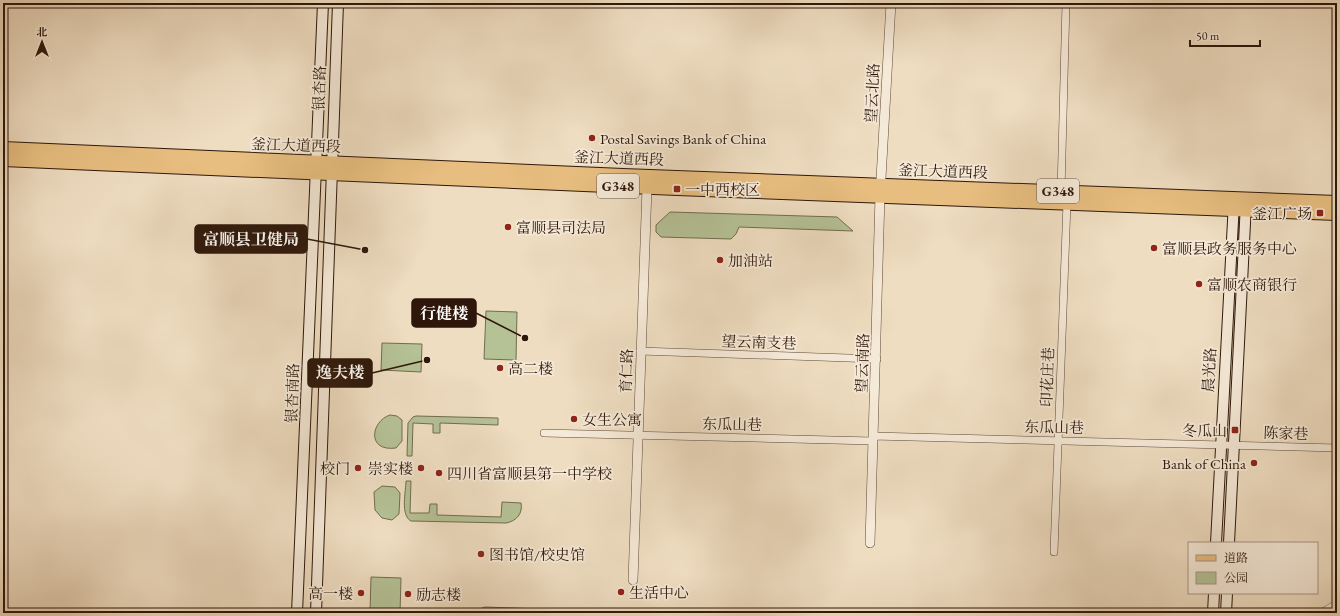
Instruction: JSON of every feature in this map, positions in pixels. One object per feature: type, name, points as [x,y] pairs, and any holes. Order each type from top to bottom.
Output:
[{"type":"main road","name":"银杏路","points":[[316,167],[323,3]]},
{"type":"main road","name":"银杏路","points":[[331,168],[338,3]]},
{"type":"main road","name":"釜江大道西段","points":[[3,148],[647,188],[1061,192],[1240,204]]},
{"type":"main road","name":"釜江大道西段","points":[[3,160],[316,167]]},
{"type":"main road","name":"银杏南路","points":[[297,613],[316,167]]},
{"type":"main road","name":"釜江大道西段","points":[[331,168],[881,190],[1067,204],[1240,204]]},
{"type":"main road","name":"银杏南路","points":[[316,613],[331,168]]},
{"type":"main road","name":"G348","points":[[1240,204],[1337,202]]},
{"type":"main road","name":"G348","points":[[1240,204],[1337,214]]},
{"type":"main road","name":"晨光路","points":[[1216,542],[1220,444],[1240,204]]},
{"type":"main road","name":"晨光路","points":[[1229,542],[1234,445],[1240,204]]},
{"type":"main road","points":[[1213,613],[1214,594]]},
{"type":"main road","points":[[1226,613],[1227,594]]},
{"type":"street","name":"望云北路","points":[[881,190],[891,3]]},
{"type":"street","points":[[1061,192],[1066,3]]},
{"type":"street","name":"育仁路","points":[[633,580],[647,188]]},
{"type":"street","name":"望云南路","points":[[870,543],[877,359],[881,190]]},
{"type":"street","name":"印花庄巷","points":[[1054,552],[1067,204]]},
{"type":"street","name":"望云南支巷","points":[[640,351],[877,359]]},
{"type":"street","name":"东瓜山巷","points":[[544,433],[1234,445]]},
{"type":"street","name":"陈家巷","points":[[1234,445],[1337,448]]},
{"type":"street","points":[[1323,613],[1337,605]]},
{"type":"green space","points":[[670,212],[837,217],[853,231],[739,227],[736,234],[731,239],[661,237],[656,232],[656,225]]},
{"type":"green space","points":[[486,311],[517,312],[516,360],[484,359]]},
{"type":"green space","points":[[382,343],[422,344],[421,372],[381,370]]},
{"type":"green space","points":[[390,415],[397,416],[402,420],[402,441],[396,448],[386,448],[376,441],[376,429],[379,423]]},
{"type":"green space","points":[[413,417],[498,418],[498,425],[440,423],[440,433],[433,433],[433,424],[413,423],[412,456],[407,456],[408,423]]},
{"type":"green space","points":[[406,481],[411,481],[410,513],[429,513],[430,504],[437,504],[437,515],[501,517],[502,502],[521,503],[521,510],[516,518],[506,523],[411,521],[406,514],[405,508]]},
{"type":"green space","points":[[382,486],[395,487],[400,493],[399,514],[392,520],[382,518],[375,510],[374,492]]},
{"type":"green space","points":[[371,577],[401,578],[400,613],[370,612]]},
{"type":"green space","points":[[485,607],[542,609],[542,613],[472,613]]},
{"type":"place","name":"Postal Savings Bank of China","points":[[592,138]]},
{"type":"place","name":"一中西校区","points":[[677,189]]},
{"type":"place","name":"釜江广场","points":[[1320,213]]},
{"type":"place","name":"富顺县司法局","points":[[508,227]]},
{"type":"place","name":"富顺县政务服务中心","points":[[1154,248]]},
{"type":"place","name":"富顺县卫健局","points":[[365,250]]},
{"type":"place","name":"加油站","points":[[720,260]]},
{"type":"place","name":"富顺农商银行","points":[[1199,284]]},
{"type":"place","name":"行健楼","points":[[525,338]]},
{"type":"place","name":"逸夫楼","points":[[427,360]]},
{"type":"place","name":"高二楼","points":[[500,368]]},
{"type":"place","name":"女生公寓","points":[[574,419]]},
{"type":"place","name":"冬瓜山","points":[[1235,430]]},
{"type":"place","name":"Bank of China","points":[[1254,463]]},
{"type":"place","name":"校门","points":[[358,468]]},
{"type":"place","name":"崇实楼","points":[[421,468]]},
{"type":"place","name":"四川省富顺县第一中学校","points":[[439,473]]},
{"type":"place","name":"图书馆/校史馆","points":[[481,554]]},
{"type":"place","name":"生活中心","points":[[621,592]]},
{"type":"place","name":"高一楼","points":[[361,593]]},
{"type":"place","name":"励志楼","points":[[408,594]]}]
